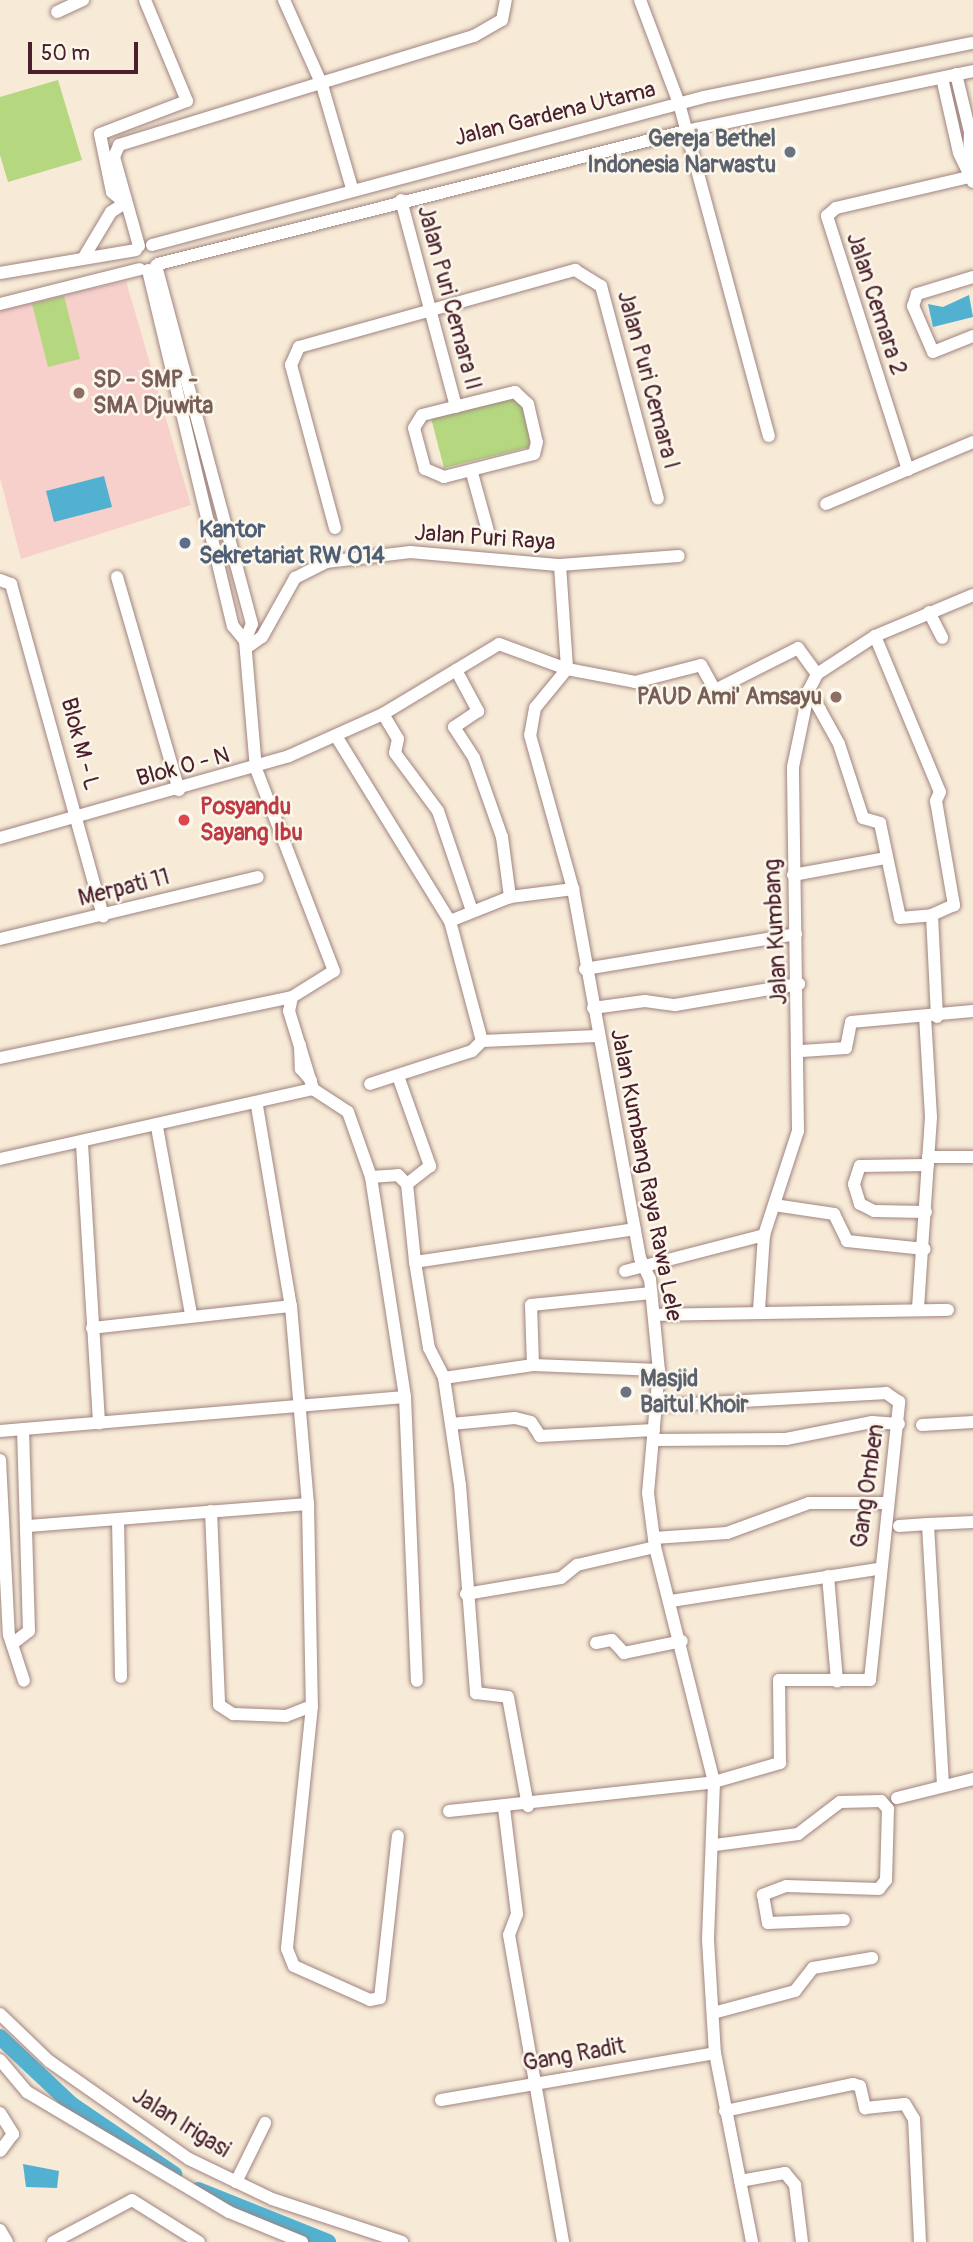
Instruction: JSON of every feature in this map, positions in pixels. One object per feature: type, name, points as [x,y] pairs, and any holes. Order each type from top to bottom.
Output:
[{"type":"street","points":[[57,12],[83,0]]},
{"type":"street","points":[[124,197],[112,192],[100,134],[180,109],[186,90],[145,0]]},
{"type":"street","points":[[284,0],[322,85],[352,188]]},
{"type":"street","points":[[0,1058],[292,997],[331,975],[334,965],[256,769],[245,645],[233,626],[151,267],[124,197],[114,156],[119,145],[322,85],[474,36],[502,20],[506,0]]},
{"type":"street","points":[[640,0],[679,103],[769,436]]},
{"type":"street","name":"Jalan Gardena Utama","points":[[0,273],[142,247],[352,188],[679,103],[973,43]]},
{"type":"street","name":"Jalan Gardena Utama","points":[[0,304],[401,200],[686,131],[973,71]]},
{"type":"street","points":[[956,74],[973,153],[972,175]]},
{"type":"street","points":[[942,78],[959,153],[972,175]]},
{"type":"street","name":"Jalan Cemara 2","points":[[908,470],[827,216],[836,208],[972,175]]},
{"type":"street","points":[[84,257],[106,218],[124,197]]},
{"type":"street","name":"Jalan Puri Cemara II","points":[[401,200],[456,407]]},
{"type":"street","points":[[142,247],[151,267]]},
{"type":"street","name":"Jalan Puri Cemara I","points":[[335,528],[293,354],[307,341],[575,270],[593,278],[658,498]]},
{"type":"street","points":[[973,277],[917,294],[913,306],[933,352],[973,336]]},
{"type":"street","name":"Jalan Puri Cemara II","points":[[516,392],[528,404],[537,442],[534,454],[472,473],[435,477],[425,469],[416,421],[456,407],[516,392]]},
{"type":"street","points":[[825,504],[973,442]]},
{"type":"street","points":[[472,473],[488,531]]},
{"type":"street","name":"Jalan Puri Raya","points":[[245,645],[262,637],[295,578],[326,562],[410,552],[560,565],[679,556]]},
{"type":"street","points":[[560,565],[567,668],[635,682],[701,665],[715,690],[798,648],[817,674],[875,636],[929,612],[971,600]]},
{"type":"street","points":[[117,577],[179,790]]},
{"type":"street","name":"Blok M - L","points":[[6,582],[78,817],[103,916]]},
{"type":"street","points":[[929,612],[942,638]]},
{"type":"street","points":[[809,690],[839,744],[863,818],[880,823],[900,918],[932,915],[954,905],[936,801],[940,792],[875,636]]},
{"type":"street","name":"Blok O - N","points":[[0,838],[256,769],[383,713],[499,644],[567,668]]},
{"type":"street","name":"Jalan Kumbang Raya Rawa Lele","points":[[567,668],[535,708],[530,735],[573,889],[597,1036],[635,1229],[651,1293],[659,1370],[648,1493],[654,1542],[682,1641],[714,1782],[715,1844],[708,1940],[715,2053],[752,2242]]},
{"type":"street","points":[[456,670],[478,712],[454,727],[474,758],[502,837],[510,897]]},
{"type":"street","name":"Jalan Kumbang","points":[[759,1310],[764,1235],[799,1130],[802,1051],[793,875],[793,767],[809,690],[817,674]]},
{"type":"street","points":[[383,713],[398,739],[395,753],[438,811],[472,911]]},
{"type":"street","points":[[336,736],[450,921],[482,1041]]},
{"type":"street","points":[[793,875],[886,858]]},
{"type":"street","name":"Merpati 11","points":[[0,939],[258,877]]},
{"type":"street","points":[[450,921],[510,897],[573,889]]},
{"type":"street","points":[[918,1308],[925,1249],[932,915]]},
{"type":"street","points":[[585,969],[796,934]]},
{"type":"street","points":[[593,1009],[645,1001],[675,1005],[799,984]]},
{"type":"street","points":[[292,997],[289,1011],[312,1084],[348,1112],[371,1177],[405,1397],[417,1681]]},
{"type":"street","points":[[802,1051],[846,1048],[851,1022],[931,1017],[973,1011]]},
{"type":"street","points":[[370,1084],[471,1051],[482,1041],[597,1036]]},
{"type":"street","points":[[398,1076],[430,1166],[407,1184]]},
{"type":"street","points":[[0,1159],[257,1106],[312,1084]]},
{"type":"street","points":[[257,1106],[291,1306],[303,1405],[308,1504],[312,1706],[286,1950],[294,1966],[370,2000],[380,1998],[398,1836]]},
{"type":"street","points":[[157,1127],[191,1314]]},
{"type":"street","points":[[82,1144],[99,1423]]},
{"type":"street","points":[[926,1212],[874,1211],[860,1204],[854,1184],[860,1166],[973,1157]]},
{"type":"street","points":[[371,1177],[398,1175],[407,1184],[415,1262],[429,1348],[444,1378],[451,1423],[476,1693],[508,1697],[528,1806]]},
{"type":"street","points":[[774,1205],[834,1214],[847,1241],[925,1249]]},
{"type":"street","points":[[415,1262],[635,1229]]},
{"type":"street","points":[[625,1271],[764,1235]]},
{"type":"street","points":[[533,1364],[531,1305],[651,1293]]},
{"type":"street","points":[[92,1328],[191,1314],[291,1306]]},
{"type":"street","points":[[654,1315],[759,1310],[948,1310]]},
{"type":"street","points":[[444,1378],[533,1364],[659,1370]]},
{"type":"street","name":"Gang Omben","points":[[657,1406],[887,1393],[899,1402],[899,1424],[877,1569],[870,1680],[837,1682]]},
{"type":"street","points":[[0,1431],[405,1397]]},
{"type":"street","points":[[451,1423],[515,1418],[531,1422],[540,1436],[654,1435],[786,1439],[872,1422],[899,1424]]},
{"type":"street","points":[[922,1425],[973,1422]]},
{"type":"street","points":[[16,1641],[29,1631],[28,1526],[23,1429]]},
{"type":"street","points":[[0,1460],[9,1635],[16,1641],[24,1681]]},
{"type":"street","points":[[467,1594],[561,1578],[577,1565],[654,1542],[727,1533],[809,1503],[886,1503]]},
{"type":"street","points":[[28,1526],[308,1504]]},
{"type":"street","points":[[211,1511],[219,1704],[233,1714],[260,1715],[312,1706]]},
{"type":"street","points":[[118,1519],[121,1677]]},
{"type":"street","points":[[898,1526],[973,1522]]},
{"type":"street","points":[[929,1524],[943,1785]]},
{"type":"street","name":"Gang Omben","points":[[671,1601],[877,1569]]},
{"type":"street","points":[[449,1811],[528,1806],[714,1782],[780,1763],[779,1680],[837,1682],[828,1576]]},
{"type":"street","points":[[596,1643],[612,1640],[624,1653],[682,1641]]},
{"type":"street","points":[[897,1798],[973,1779]]},
{"type":"street","points":[[715,1844],[798,1834],[839,1802],[881,1801],[888,1809],[886,1880],[879,1889],[786,1886],[763,1895],[768,1923],[844,1920]]},
{"type":"street","points":[[504,1808],[517,1914],[509,1935],[563,2242]]},
{"type":"street","points":[[713,2013],[795,1991],[813,1968],[872,1958]]},
{"type":"street","name":"Jalan Irigasi","points":[[0,2014],[49,2061],[189,2159],[236,2182],[402,2242]]},
{"type":"street","name":"Gang Radit","points":[[441,2100],[536,2081],[715,2053]]},
{"type":"street","points":[[0,2060],[27,2092],[229,2212],[302,2242]]},
{"type":"street","points":[[725,2111],[853,2084],[860,2086],[865,2108],[905,2104],[914,2119],[919,2242]]},
{"type":"street","points":[[0,2113],[13,2134],[0,2151]]},
{"type":"street","points":[[236,2182],[265,2123]]},
{"type":"street","points":[[740,2181],[785,2173],[795,2185],[802,2242]]},
{"type":"street","points":[[53,2242],[132,2200],[199,2242]]},
{"type":"street","points":[[0,2230],[7,2242]]},
{"type":"shaded area","name":"SD - SMP - SMA Djuwita","points":[[126,281],[191,505],[21,559],[0,478],[0,309]]},
{"type":"green space","points":[[58,80],[82,160],[8,182],[0,155],[0,97]]},
{"type":"green space","points":[[64,296],[80,359],[48,367],[32,304]]},
{"type":"green space","points":[[523,396],[537,445],[444,468],[431,418]]},
{"type":"water","points":[[969,295],[973,317],[933,327],[928,304],[943,307]]},
{"type":"water","points":[[104,476],[112,507],[54,522],[46,491]]},
{"type":"water","points":[[23,2164],[59,2171],[57,2188],[26,2187]]},
{"type":"waterway","points":[[0,2037],[71,2104],[174,2174]]},
{"type":"waterway","points":[[198,2190],[328,2242]]},
{"type":"place","name":"Gereja Bethel Indonesia Narwastu","points":[[790,152]]},
{"type":"place","name":"SD - SMP - SMA Djuwita","points":[[79,393]]},
{"type":"place","name":"Kantor Sekretariat RW 014","points":[[185,543]]},
{"type":"place","name":"PAUD Ami' Amsayu","points":[[836,697]]},
{"type":"place","name":"Posyandu Sayang Ibu","points":[[184,820]]},
{"type":"place","name":"Masjid Baitul Khoir","points":[[626,1392]]}]
